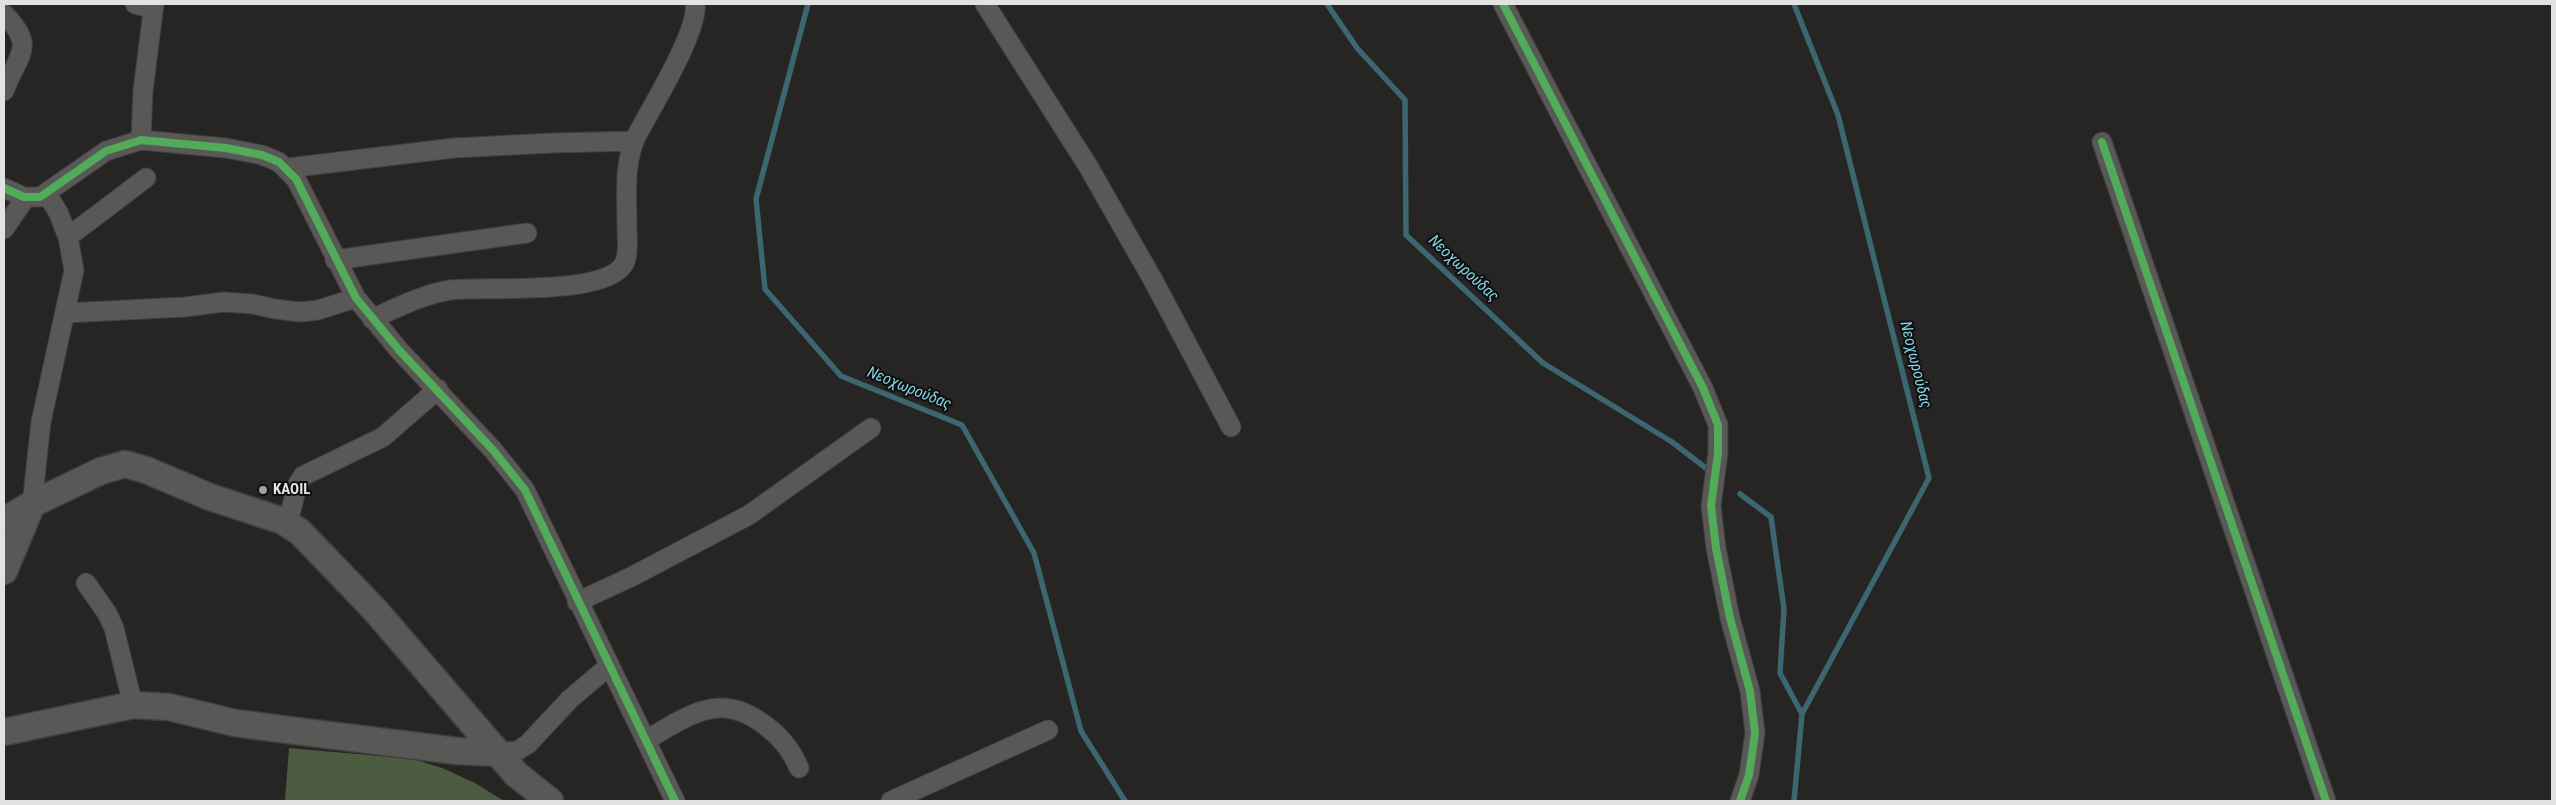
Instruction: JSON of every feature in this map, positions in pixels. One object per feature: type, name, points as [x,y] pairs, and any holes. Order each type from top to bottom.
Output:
[{"type":"street","points":[[372,319],[438,292],[469,289],[544,288],[600,280],[619,271],[626,257],[628,172],[634,141],[684,43],[694,16],[695,4]]},
{"type":"street","points":[[985,4],[1088,166],[1153,280],[1231,427]]},
{"type":"street","points":[[1503,4],[1602,190],[1703,388],[1718,425],[1718,453],[1711,506],[1730,618],[1750,691],[1754,733],[1749,775],[1740,801]]},
{"type":"street","points":[[141,140],[147,5]]},
{"type":"street","points":[[4,14],[16,27],[23,41],[22,50],[4,91]]},
{"type":"street","points":[[4,188],[26,197],[37,198],[47,194],[78,168],[106,151],[141,140],[163,140],[252,153],[271,158],[288,168],[300,186],[335,260],[356,298],[372,319],[494,450],[525,490],[545,526],[578,602],[676,801]]},
{"type":"street","points":[[288,168],[454,148],[634,141]]},
{"type":"street","points":[[2102,142],[2326,801]]},
{"type":"street","points":[[68,237],[146,178]]},
{"type":"street","points":[[4,571],[32,504],[41,422],[74,270],[68,237],[58,212],[47,194]]},
{"type":"street","points":[[4,229],[26,197]]},
{"type":"street","points":[[335,260],[527,233]]},
{"type":"street","points":[[66,313],[224,302],[246,303],[300,312],[318,310],[356,298]]},
{"type":"street","points":[[288,523],[297,486],[303,476],[382,438],[438,389]]},
{"type":"street","points":[[578,602],[631,577],[749,515],[871,428]]},
{"type":"street","points":[[4,521],[32,504],[100,471],[125,464],[146,470],[210,497],[288,523],[300,532],[374,610],[524,782],[550,801]]},
{"type":"street","points":[[86,583],[108,613],[114,628],[133,705]]},
{"type":"street","points":[[4,732],[133,705],[169,707],[235,723],[457,752],[499,754],[517,751],[528,744],[570,699],[609,666]]},
{"type":"street","points":[[646,740],[682,719],[708,709],[730,707],[751,714],[770,729],[786,744],[799,768]]},
{"type":"street","points":[[891,801],[1048,730]]},
{"type":"green space","points":[[289,748],[413,759],[442,768],[475,783],[504,801],[285,801]]},
{"type":"waterway","name":"Νεοχωρούδας","points":[[808,4],[756,199],[765,289],[841,376],[962,425],[1034,553],[1081,731],[1125,801]]},
{"type":"waterway","name":"Νεοχωρούδας","points":[[1327,4],[1357,48],[1405,100],[1406,235],[1543,363],[1672,442],[1711,472]]},
{"type":"waterway","name":"Νεοχωρούδας","points":[[1794,4],[1838,115],[1929,478],[1802,714],[1794,801]]},
{"type":"waterway","name":"Νεοχωρούδας","points":[[1740,494],[1771,517],[1784,609],[1780,673],[1802,714]]},
{"type":"cycle path","points":[[1503,4],[1703,388],[1718,425],[1718,453],[1711,506],[1716,548],[1730,618],[1750,691],[1755,733],[1749,775],[1740,801]]},
{"type":"cycle path","points":[[4,188],[24,197],[40,197],[106,151],[141,140],[226,148],[262,155],[279,162],[296,179],[356,298],[399,350],[493,450],[525,490],[675,801]]},
{"type":"cycle path","points":[[2102,142],[2326,801]]},
{"type":"place","name":"KAOIL","points":[[263,490]]}]
